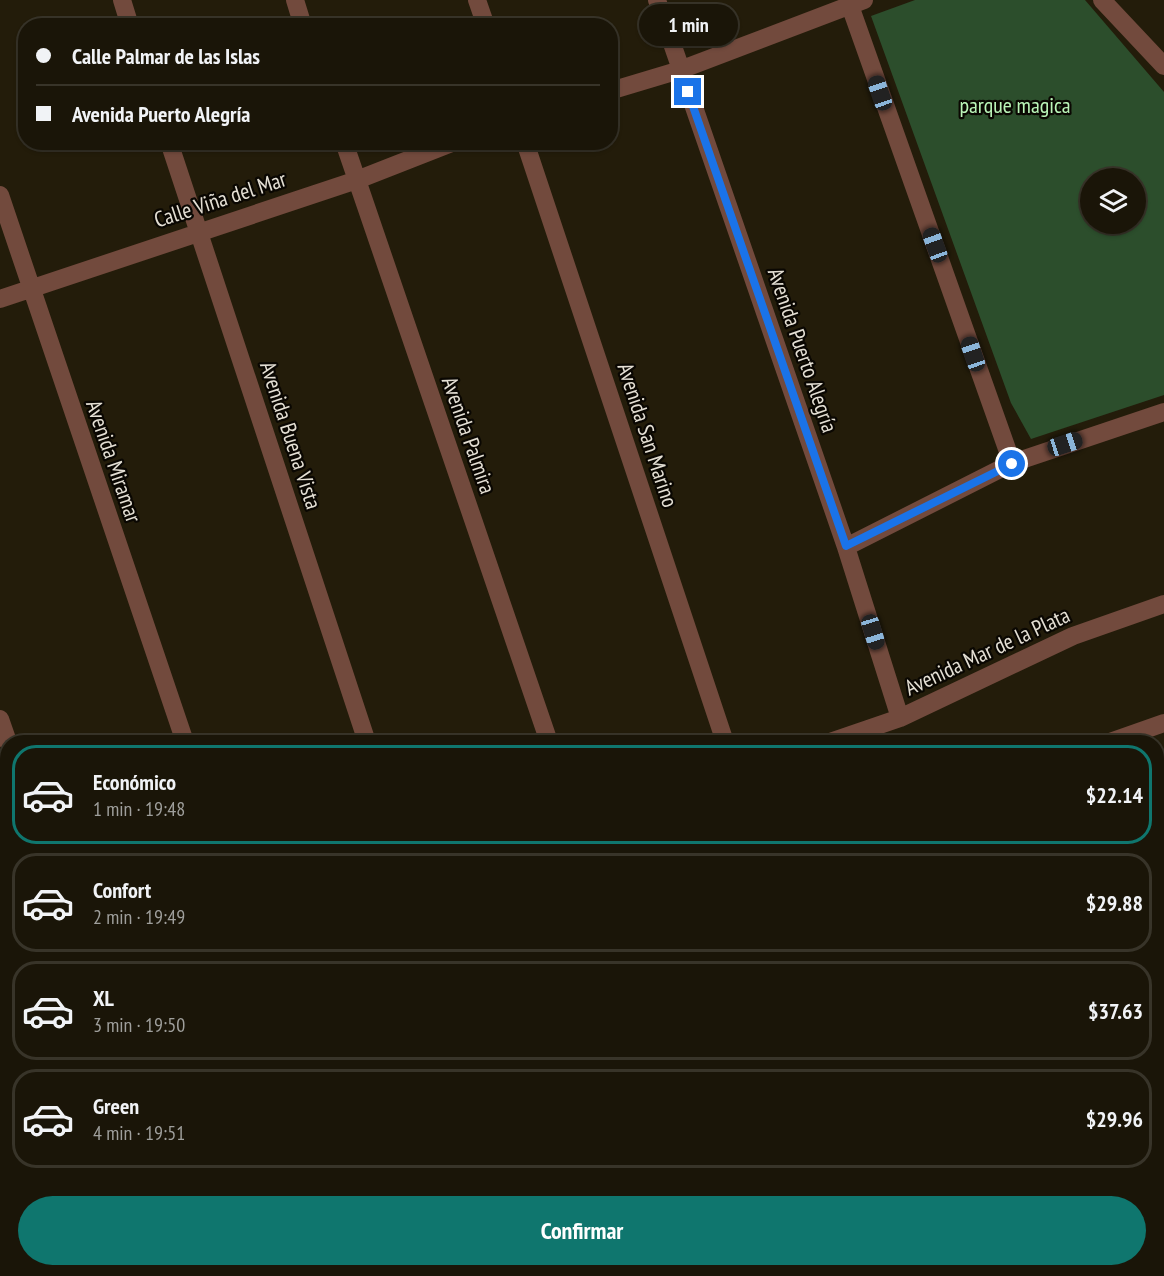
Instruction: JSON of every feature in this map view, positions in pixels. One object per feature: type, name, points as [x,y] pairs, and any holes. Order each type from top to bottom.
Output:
[{"type":"street","points":[[122,0],[128,18]]},
{"type":"street","points":[[295,0],[301,18]]},
{"type":"street","points":[[477,0],[483,18]]},
{"type":"street","name":"Avenida Puerto Alegría","points":[[657,0],[846,546],[900,718]]},
{"type":"street","points":[[1102,0],[1164,66]]},
{"type":"street","points":[[618,89],[680,70],[854,2],[1012,464]]},
{"type":"street","name":"Avenida Buena Vista","points":[[172,150],[365,735]]},
{"type":"street","name":"Avenida Palmira","points":[[347,150],[547,735]]},
{"type":"street","name":"Calle Viña del Mar","points":[[0,299],[198,231],[357,180],[434,150]]},
{"type":"street","name":"Avenida San Marino","points":[[528,150],[723,735]]},
{"type":"street","name":"Avenida Miramar","points":[[0,195],[183,735]]},
{"type":"street","points":[[846,546],[1012,464],[1164,412]]},
{"type":"street","name":"Avenida Mar de la Plata","points":[[850,735],[900,718],[1073,636],[1164,604]]},
{"type":"street","points":[[0,719],[6,735]]},
{"type":"street","points":[[1130,735],[1164,723]]},
{"type":"green space","name":"parque magica","points":[[915,0],[1085,0],[1164,92],[1164,395],[1031,439],[1011,403],[871,16]]},
{"type":"route","points":[[688,92],[846,546],[1012,464]]}]
